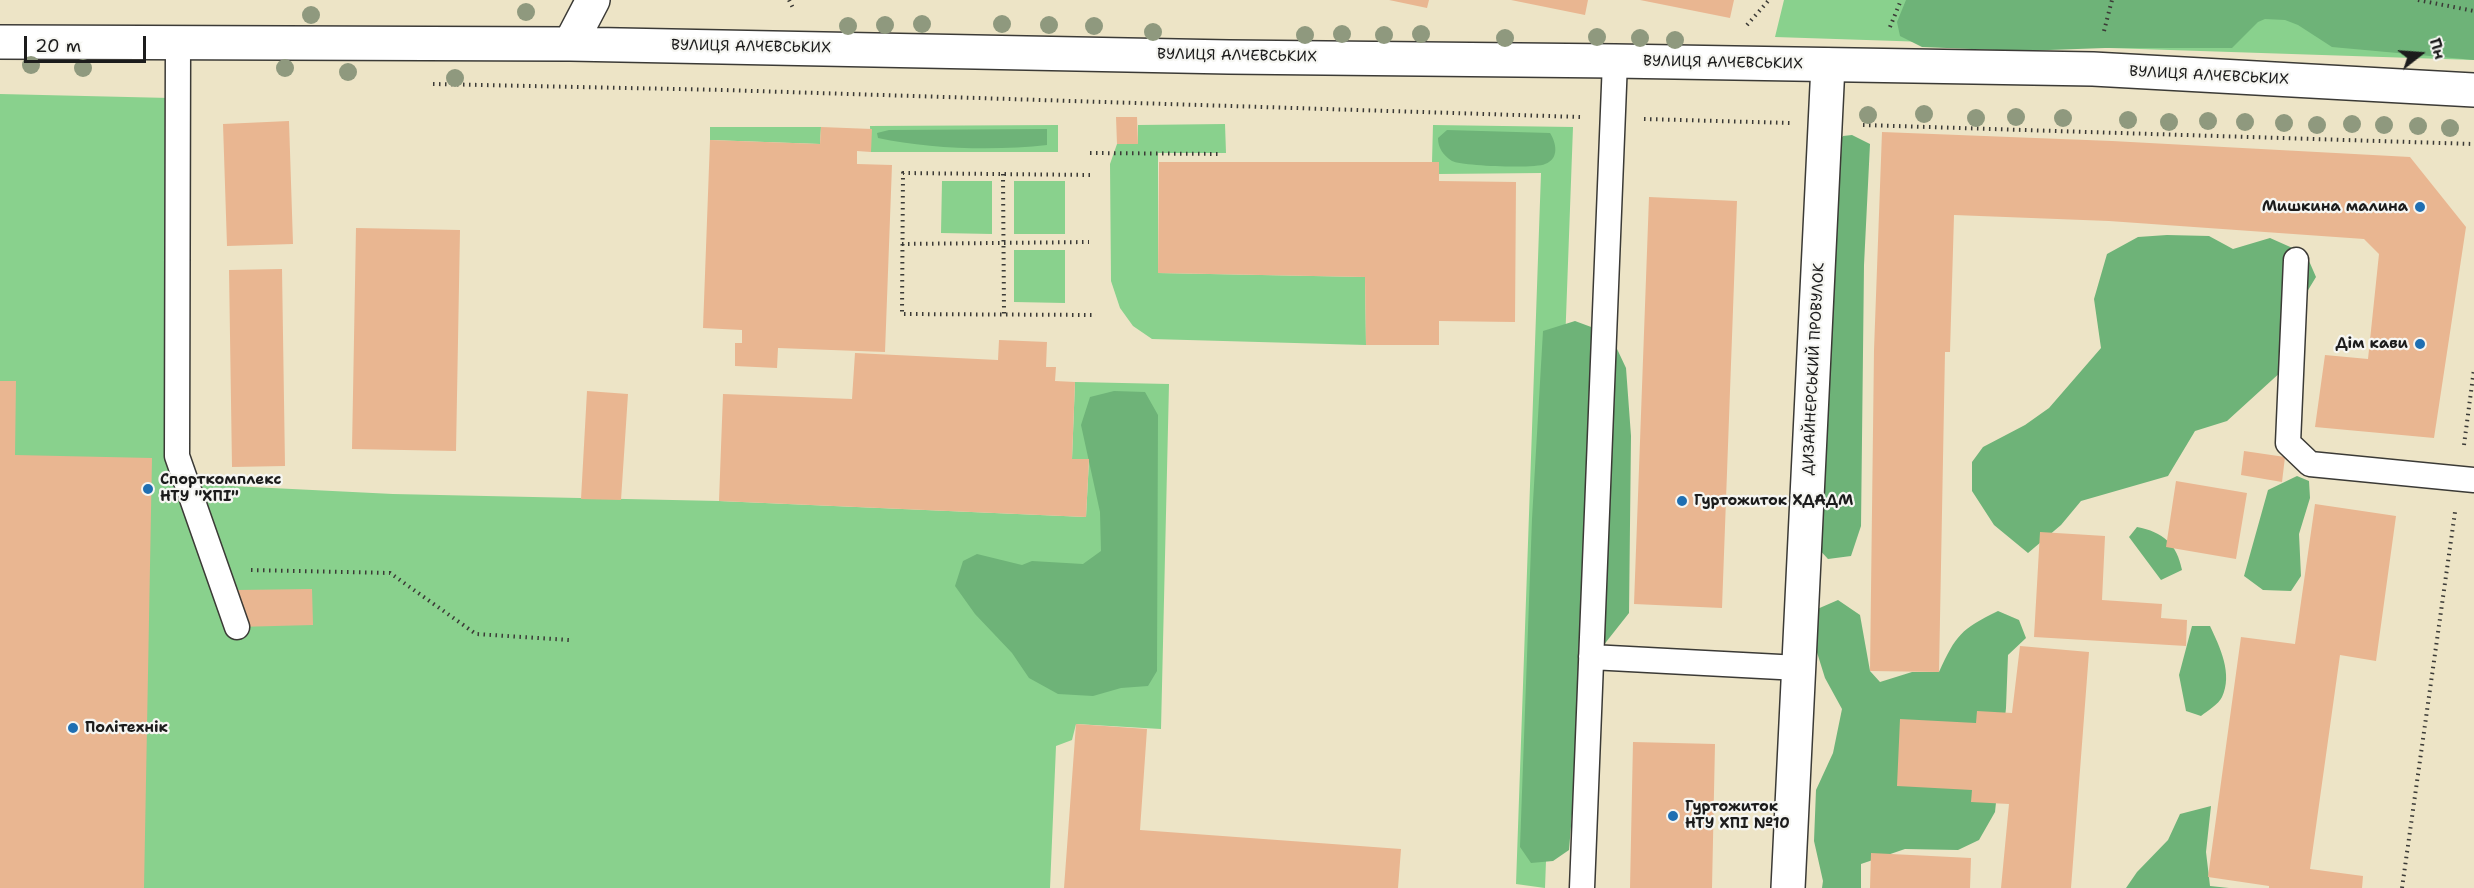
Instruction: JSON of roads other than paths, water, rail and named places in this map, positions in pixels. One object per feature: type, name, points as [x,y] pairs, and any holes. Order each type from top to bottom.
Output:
[{"type":"street","points":[[570,44],[593,0]]},
{"type":"street","name":"ВУЛИЦЯ АЛЧЕВСЬКИХ","points":[[0,42],[570,44],[1229,57],[2093,69],[2474,90]]},
{"type":"street","name":"ДИЗАЙНЕРСЬКИЙ ПРОВУЛОК","points":[[1788,888],[1828,65]]},
{"type":"lane","points":[[178,43],[177,456],[237,627]]},
{"type":"lane","points":[[1582,888],[1615,61]]},
{"type":"lane","points":[[2296,260],[2288,443],[2310,464],[2467,479]]},
{"type":"lane","points":[[1591,657],[1799,668]]},
{"type":"place","name":"Мишкина малина","points":[[2420,207]]},
{"type":"place","name":"Дім кави","points":[[2420,344]]},
{"type":"place","name":"Спорткомплекс НТУ \"ХПІ\"","points":[[148,489]]},
{"type":"place","name":"Гуртожиток ХДАДМ","points":[[1682,501]]},
{"type":"place","name":"Політехнік","points":[[73,728]]},
{"type":"place","name":"Гуртожиток НТУ ХПІ №10","points":[[1673,816]]}]
